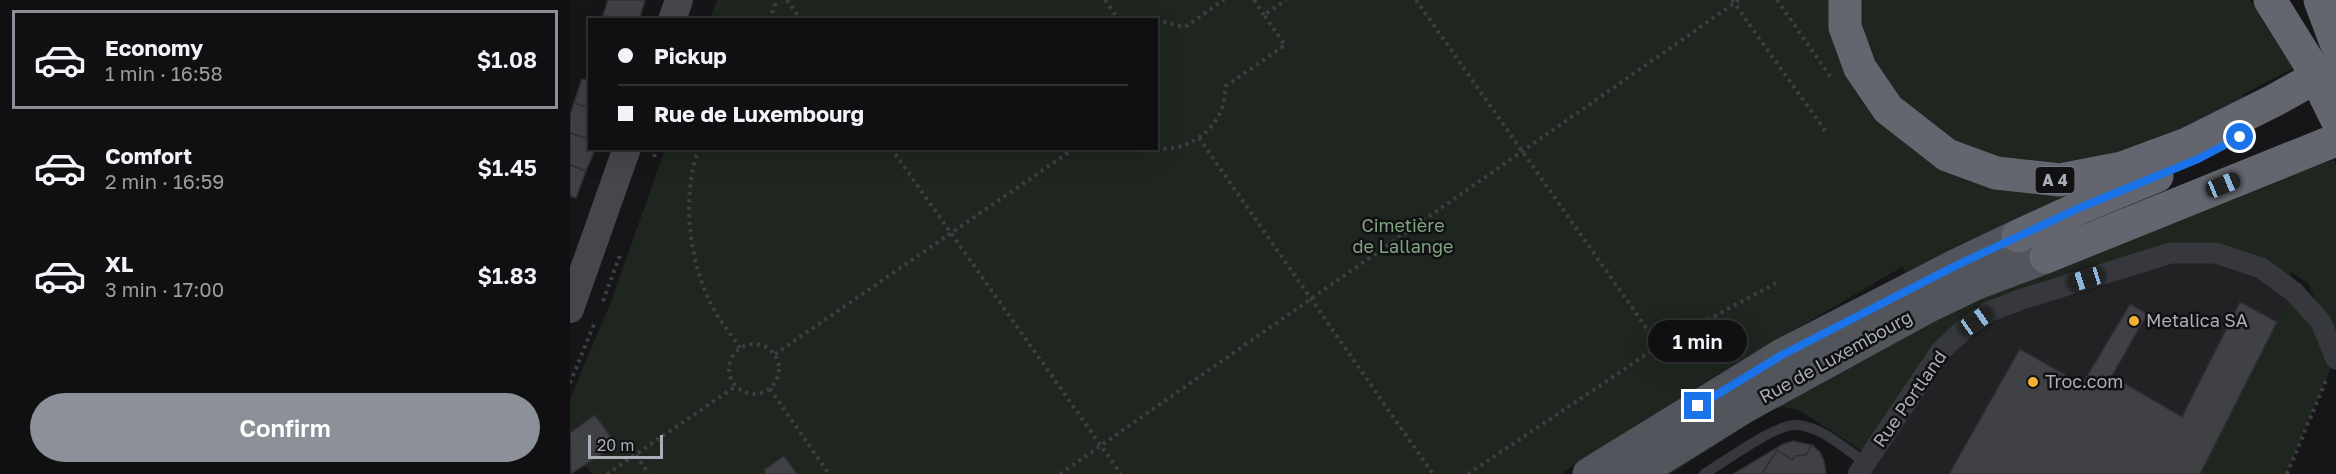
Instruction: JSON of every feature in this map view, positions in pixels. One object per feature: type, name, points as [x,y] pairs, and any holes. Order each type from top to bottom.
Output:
[{"type":"highway","name":"A 4","points":[[1845,0],[1845,27],[1860,68],[1888,109],[1947,155],[1996,173],[2060,180],[2122,168],[2187,144],[2275,100],[2322,64]]},
{"type":"highway","points":[[2320,0],[2336,43]]},
{"type":"highway","points":[[2272,7],[2322,64],[2336,118]]},
{"type":"highway","points":[[2018,236],[2198,159],[2282,115],[2336,82]]},
{"type":"highway","points":[[2046,257],[2336,140]]},
{"type":"main road","points":[[673,18],[679,0]]},
{"type":"main road","points":[[570,309],[626,150]]},
{"type":"main road","name":"Rue de Luxembourg","points":[[1589,474],[1782,355],[2018,236]]},
{"type":"main road","name":"Rue de Luxembourg","points":[[1636,474],[1744,407],[1925,308],[1977,283],[2046,257]]},
{"type":"main road","points":[[1744,407],[1791,367],[1873,323],[1914,287]]},
{"type":"street","name":"Rue Portland","points":[[1862,468],[1941,352],[1963,330],[1988,312],[2022,299],[2171,253],[2216,253],[2261,268],[2294,292],[2321,322],[2336,359]]},
{"type":"street","points":[[1988,312],[2046,257]]},
{"type":"lane","points":[[1704,474],[1776,430],[1795,425],[1816,430],[1862,468]]},
{"type":"path","points":[[770,18],[777,0]]},
{"type":"path","points":[[787,0],[800,18]]},
{"type":"path","points":[[1105,0],[1118,18]]},
{"type":"path","points":[[1158,22],[1165,21],[1185,27],[1224,0]]},
{"type":"path","points":[[1158,148],[1182,147],[1199,138],[1214,124],[1223,106],[1226,86],[1285,45],[1254,0]]},
{"type":"path","points":[[1264,15],[1286,0]]},
{"type":"path","points":[[1416,0],[1659,346]]},
{"type":"path","points":[[1777,0],[1838,87]]},
{"type":"path","points":[[1060,474],[1735,1],[1826,132]]},
{"type":"path","points":[[1199,138],[1433,474]]},
{"type":"path","points":[[698,150],[689,208],[694,258],[712,306],[740,348]]},
{"type":"path","points":[[892,150],[1121,474]]},
{"type":"path","points":[[775,354],[1072,150]]},
{"type":"path","points":[[1468,474],[1659,346],[1776,283]]},
{"type":"path","points":[[755,343],[770,349],[775,354],[779,362],[779,377],[770,389],[748,394],[736,386],[729,370],[730,362],[740,348],[755,343]]},
{"type":"path","points":[[2287,474],[2336,359]]},
{"type":"path","points":[[607,474],[736,386]]},
{"type":"path","points":[[770,389],[829,474]]},
{"type":"path","points":[[635,455],[649,474]]},
{"type":"shaded area","points":[[2216,253],[2294,292],[2200,474],[1858,474],[1940,352],[2022,299]]},
{"type":"green space","name":"Cimetière de Lallange","points":[[717,0],[1834,0],[1879,117],[2082,191],[1908,277],[1902,267],[1705,382],[1561,474],[592,474],[585,465],[615,443],[596,415],[570,433],[570,399],[612,299],[665,150],[1158,150],[1158,18],[710,18]]},
{"type":"green space","points":[[1860,0],[2250,0],[2273,28],[2295,67],[2242,95],[2246,103],[2180,133],[2118,153],[2054,166],[2001,160],[1952,143],[1899,102],[1874,63],[1861,26]]},
{"type":"green space","points":[[2334,160],[2336,164],[2336,348],[2308,283],[2291,272],[2294,292],[2335,358],[2287,474],[2200,474],[2293,292],[2261,268],[2171,253],[1963,330],[1870,456],[1800,411],[1785,407],[1770,410],[1671,474],[1636,474],[2046,257]]},
{"type":"building","points":[[608,0],[645,1],[640,18],[611,18],[603,15]]},
{"type":"building","points":[[582,79],[588,80],[588,107],[574,103]]},
{"type":"building","points":[[574,103],[588,107],[588,139],[570,133],[570,115]]},
{"type":"building","points":[[570,133],[588,139],[587,150],[594,152],[586,171],[570,165]]},
{"type":"building","points":[[570,165],[586,171],[576,198],[570,196]]},
{"type":"building","points":[[2240,302],[2277,322],[2200,474],[1949,474],[2020,349],[2082,385],[2130,304],[2147,314],[2112,376],[2182,417]]},
{"type":"building","points":[[595,415],[616,444],[571,474],[570,433]]},
{"type":"building","points":[[1793,441],[1812,445],[1806,455],[1795,456],[1792,460],[1777,450],[1762,474],[1733,474],[1783,444]]},
{"type":"building","points":[[1812,445],[1820,452],[1826,474],[1762,474],[1777,450],[1792,460],[1795,456],[1806,455]]},
{"type":"building","points":[[784,456],[797,474],[766,474],[764,470]]},
{"type":"place","name":"Metalica SA","points":[[2134,321]]},
{"type":"place","name":"Troc.com","points":[[2033,382]]},
{"type":"route","points":[[1698,406],[1782,355],[1953,267],[2079,208],[2198,159],[2240,137]]}]
